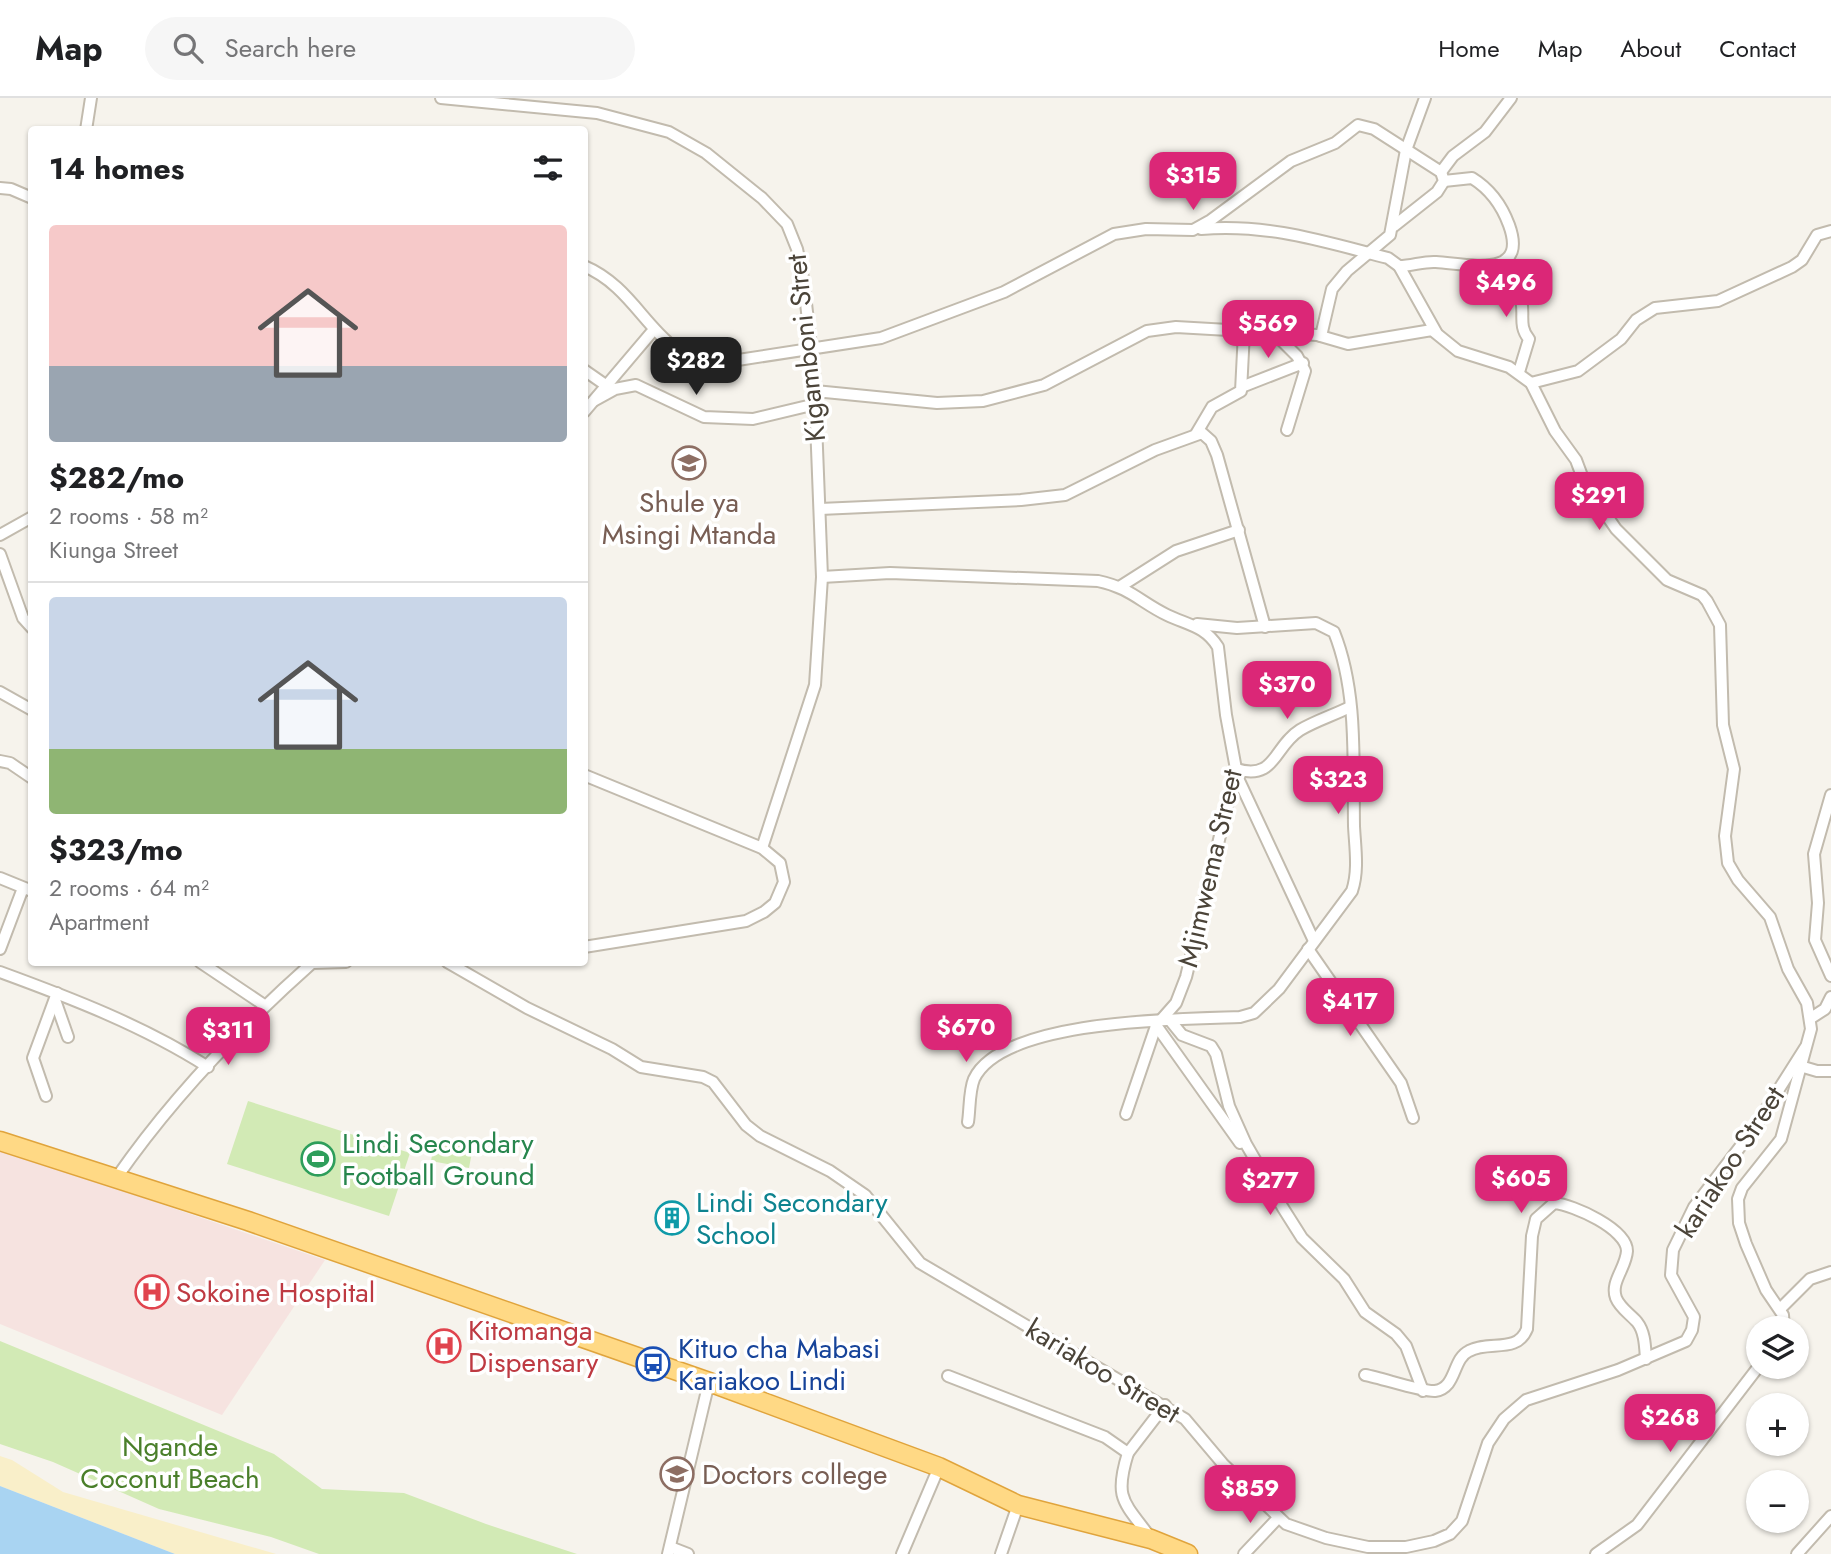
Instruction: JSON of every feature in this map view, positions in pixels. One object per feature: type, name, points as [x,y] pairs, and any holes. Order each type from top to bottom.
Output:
[{"type":"highway","points":[[0,1141],[117,1177],[709,1382],[939,1467],[1018,1505],[1151,1539],[1188,1554]]},
{"type":"street","points":[[86,126],[90,98]]},
{"type":"street","name":"Kigamboni Stret","points":[[441,98],[576,110],[626,119],[669,132],[706,153],[762,198],[787,224],[797,249],[803,278],[811,348],[816,404],[822,577],[815,685],[762,848]]},
{"type":"street","points":[[1321,336],[1332,289],[1367,253],[1387,238],[1394,226],[1406,150],[1425,98]]},
{"type":"street","points":[[1394,226],[1437,192],[1442,176],[1454,156],[1485,132],[1511,98]]},
{"type":"street","points":[[1193,230],[1211,220],[1281,168],[1335,142],[1358,125],[1374,129],[1442,176],[1472,178],[1484,187],[1502,209],[1514,244],[1510,255],[1493,266],[1434,261],[1415,267],[1399,266]]},
{"type":"street","points":[[0,188],[11,189],[28,196]]},
{"type":"street","points":[[588,268],[617,284],[655,331],[696,362],[728,363],[881,338],[926,323],[1004,292],[1114,234],[1156,228],[1250,228],[1280,231],[1315,237],[1388,258],[1399,266],[1436,332],[1464,354],[1519,372],[1531,383],[1555,432],[1576,460],[1585,484],[1616,528],[1667,580],[1702,595],[1720,625],[1723,725],[1735,777],[1725,836],[1728,863],[1738,880],[1770,916],[1788,969],[1807,1003],[1811,1018],[1781,1139],[1742,1188],[1738,1199],[1739,1223],[1746,1244],[1766,1290],[1780,1309],[1781,1316]]},
{"type":"street","points":[[1531,383],[1578,370],[1621,339],[1636,320],[1656,308],[1718,301],[1792,267],[1802,260],[1817,235],[1831,232]]},
{"type":"street","points":[[1493,266],[1515,288],[1521,302],[1522,330],[1529,339],[1519,372]]},
{"type":"street","points":[[815,391],[937,403],[984,401],[1044,385],[1147,331],[1186,326],[1321,336],[1359,344],[1419,330],[1436,332]]},
{"type":"street","points":[[1244,332],[1244,386]]},
{"type":"street","points":[[588,408],[651,333]]},
{"type":"street","points":[[1274,333],[1303,363],[1305,371],[1287,430]]},
{"type":"street","points":[[1196,434],[1212,407],[1234,397],[1244,386],[1303,363]]},
{"type":"street","points":[[588,373],[607,386]]},
{"type":"street","points":[[595,400],[615,389],[636,385],[704,417],[753,419],[816,404]]},
{"type":"street","points":[[820,509],[1021,500],[1065,495],[1155,450],[1202,433],[1211,441],[1265,627]]},
{"type":"street","points":[[0,535],[28,519]]},
{"type":"street","points":[[1121,586],[1175,551],[1239,530]]},
{"type":"street","points":[[0,554],[23,618],[28,624]]},
{"type":"street","name":"Mjimwema Street","points":[[822,577],[890,573],[1060,578],[1121,586],[1166,615],[1196,624],[1219,647],[1226,715],[1236,771],[1186,977],[1176,1003],[1160,1021],[1126,1114]]},
{"type":"street","points":[[968,1122],[974,1079],[985,1065],[1020,1046],[1067,1029],[1240,1017],[1254,1013],[1279,989],[1346,902],[1356,880],[1350,707],[1345,664],[1334,632],[1316,624],[1265,627],[1196,624]]},
{"type":"street","points":[[0,692],[28,708]]},
{"type":"street","points":[[1350,707],[1299,731],[1264,769],[1254,773],[1236,771],[1311,945],[1401,1083],[1412,1118]]},
{"type":"street","points":[[1,761],[28,776]]},
{"type":"street","points":[[588,777],[762,848],[780,863],[784,882],[775,903],[746,921],[588,946]]},
{"type":"street","points":[[1831,795],[1814,854],[1818,903],[1815,940],[1831,976]]},
{"type":"street","points":[[0,878],[27,889],[0,949]]},
{"type":"street","points":[[206,966],[264,1005]]},
{"type":"street","points":[[117,1177],[180,1094],[264,1005],[308,966]]},
{"type":"street","name":"kariakoo Street","points":[[454,966],[527,1008],[612,1049],[641,1067],[702,1077],[713,1082],[746,1125],[760,1136],[830,1171],[865,1195],[920,1264],[1185,1419],[1223,1464],[1286,1524],[1326,1538],[1368,1547],[1406,1547],[1434,1541],[1450,1534],[1462,1521],[1488,1443],[1504,1419],[1526,1400],[1678,1347],[1690,1335],[1694,1317],[1671,1275],[1673,1250],[1694,1206],[1753,1130],[1805,1048]]},
{"type":"street","points":[[0,972],[146,1032],[208,1067]]},
{"type":"street","points":[[56,996],[68,1037]]},
{"type":"street","points":[[46,1096],[33,1058],[56,996]]},
{"type":"street","points":[[1811,1018],[1825,1009],[1831,997]]},
{"type":"street","points":[[1160,1021],[1182,1035],[1207,1042],[1216,1054],[1229,1106],[1268,1183]]},
{"type":"street","points":[[1160,1021],[1302,1238],[1344,1279],[1372,1319],[1396,1334],[1406,1346],[1423,1391]]},
{"type":"street","points":[[1801,1066],[1817,1071],[1831,1071]]},
{"type":"street","points":[[1365,1375],[1423,1391],[1441,1389],[1448,1384],[1460,1360],[1471,1349],[1515,1343],[1523,1338],[1527,1329],[1532,1236],[1536,1219],[1554,1203],[1567,1204],[1585,1212],[1620,1236],[1626,1244],[1625,1265],[1615,1284],[1615,1295],[1642,1331],[1646,1359]]},
{"type":"street","points":[[1780,1309],[1810,1279],[1831,1272]]},
{"type":"street","points":[[948,1376],[1105,1437],[1128,1453]]},
{"type":"street","points":[[1596,1554],[1637,1525],[1749,1379]]},
{"type":"street","points":[[688,1554],[669,1551],[709,1382]]},
{"type":"street","points":[[1151,1539],[1121,1497],[1120,1484],[1128,1453],[1165,1405]]},
{"type":"street","points":[[902,1554],[939,1467]]},
{"type":"street","points":[[1001,1554],[1018,1505]]},
{"type":"street","points":[[1797,1554],[1831,1516]]},
{"type":"street","points":[[1244,1554],[1278,1518]]},
{"type":"shaded area","name":"Sokoine Hospital","points":[[0,1149],[325,1260],[222,1415],[0,1324]]},
{"type":"green space","name":"Lindi Secondary Football Ground","points":[[248,1101],[410,1153],[389,1216],[227,1164]]},
{"type":"green space","points":[[435,1140],[473,1147],[469,1168],[431,1161]]},
{"type":"green space","name":"Ngande Coconut Beach","points":[[0,1341],[274,1454],[322,1489],[404,1493],[577,1554],[319,1554],[271,1537],[159,1509],[53,1462],[0,1444]]},
{"type":"sand","points":[[0,1456],[12,1460],[63,1492],[276,1554],[175,1554],[0,1486]]},
{"type":"water","points":[[0,1486],[175,1554],[0,1554]]},
{"type":"place","name":"Shule ya Msingi Mtanda","points":[[689,463]]},
{"type":"place","name":"Lindi Secondary Football Ground","points":[[318,1159]]},
{"type":"place","name":"Lindi Secondary School","points":[[672,1218]]},
{"type":"place","name":"Sokoine Hospital","points":[[152,1292]]},
{"type":"place","name":"Kitomanga Dispensary","points":[[444,1346]]},
{"type":"place","name":"Kituo cha Mabasi Kariakoo Lindi","points":[[653,1364]]},
{"type":"place","name":"Doctors college","points":[[677,1474]]}]
